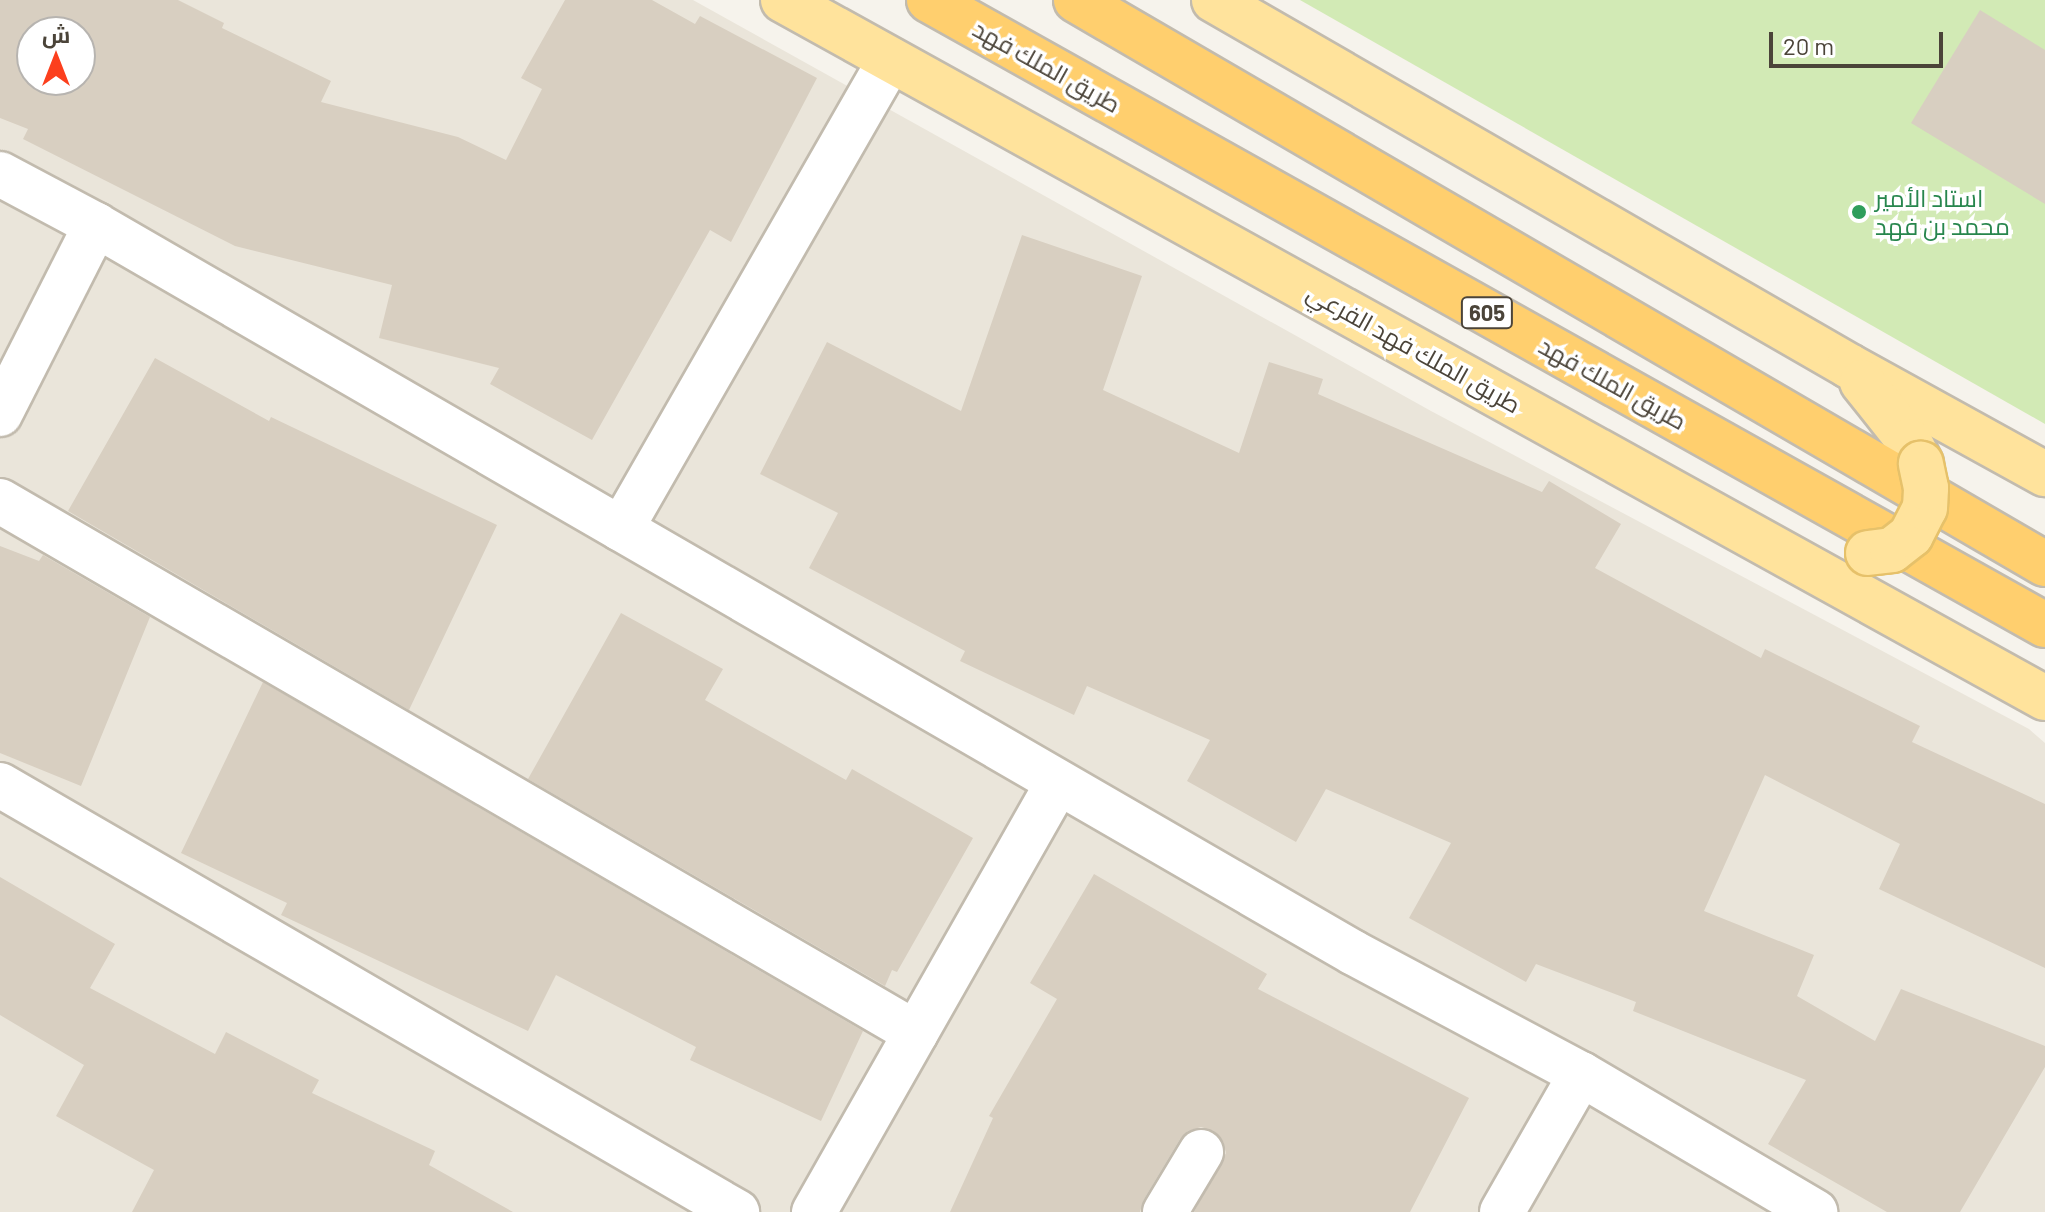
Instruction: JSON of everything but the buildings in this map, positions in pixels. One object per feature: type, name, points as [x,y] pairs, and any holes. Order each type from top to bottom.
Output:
[{"type":"highway","name":"طريق الملك فهد","points":[[929,0],[2045,625]]},
{"type":"highway","name":"605","points":[[1076,0],[2045,564]]},
{"type":"main road","name":"طريق الملك فهد الفرعي","points":[[783,0],[2045,698]]},
{"type":"main road","points":[[1214,0],[1849,366],[2045,474]]},
{"type":"main road","points":[[1749,532],[1837,552],[1868,553],[1892,550],[1911,535],[1925,508],[1926,488],[1921,464],[1909,441],[1849,366]]},
{"type":"street","points":[[621,529],[890,60]]},
{"type":"street","points":[[0,174],[96,225],[1354,953],[1581,1074],[1815,1212]]},
{"type":"street","points":[[0,414],[96,225]]},
{"type":"street","points":[[0,501],[916,1033]]},
{"type":"street","points":[[814,1212],[1058,782]]},
{"type":"street","points":[[0,785],[737,1212]]},
{"type":"street","points":[[1502,1212],[1581,1074]]},
{"type":"street","points":[[1165,1212],[1201,1152]]},
{"type":"shaded area","points":[[0,0],[693,0],[1431,411],[2029,729],[2045,743],[2045,1212],[0,1212]]},
{"type":"green space","name":"استاد الأمير محمد بن فهد","points":[[1300,0],[2045,0],[2045,424]]},
{"type":"place","name":"استاد الأمير محمد بن فهد","points":[[1859,212]]}]
